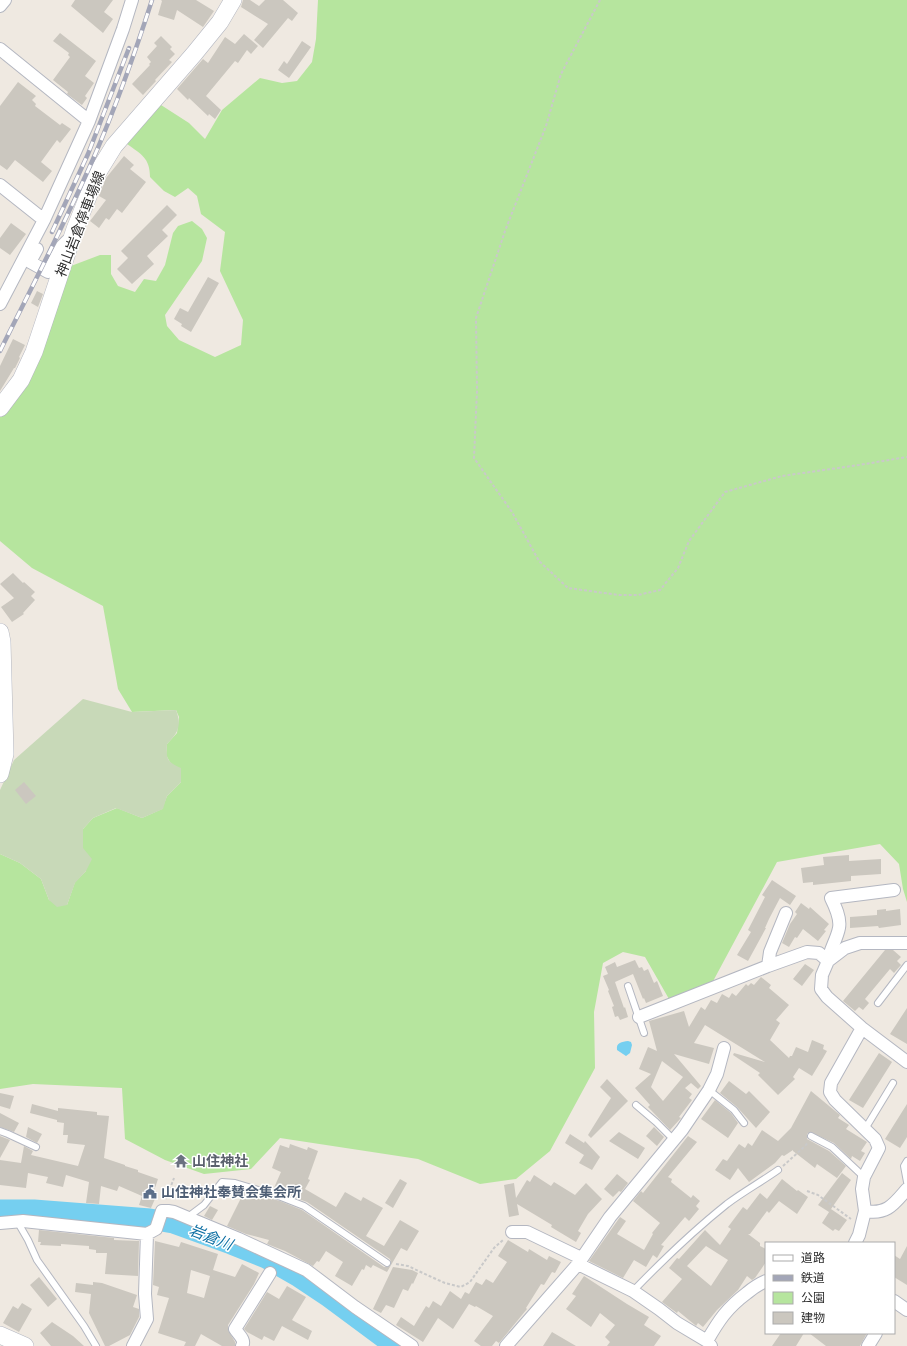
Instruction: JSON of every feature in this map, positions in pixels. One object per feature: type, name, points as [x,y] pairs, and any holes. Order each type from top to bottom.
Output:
[{"type":"main road","name":"神山岩倉停車場線","points":[[0,408],[21,380],[34,352],[71,240],[98,172],[114,146],[194,54],[220,22],[233,0]]},
{"type":"main road","points":[[0,632],[2,642],[5,754],[0,774]]},
{"type":"main road","points":[[0,1335],[25,1346]]},
{"type":"street","points":[[0,6],[5,0]]},
{"type":"street","points":[[0,304],[44,220],[89,122],[132,0]]},
{"type":"street","points":[[0,50],[89,122]]},
{"type":"street","points":[[0,185],[44,220]]},
{"type":"street","points":[[35,237],[42,240],[30,262],[48,272],[62,246],[66,241],[71,240]]},
{"type":"street","points":[[894,890],[831,898],[836,907],[839,927],[822,975],[821,989],[827,997],[862,1028],[907,1060]]},
{"type":"street","points":[[768,966],[770,952],[786,913]]},
{"type":"street","points":[[828,961],[845,948],[860,943],[907,943]]},
{"type":"street","points":[[639,1017],[807,952],[819,953],[828,961]]},
{"type":"street","points":[[855,1242],[865,1211],[862,1189],[864,1177],[879,1148],[875,1139],[835,1100],[830,1092],[831,1083],[862,1028]]},
{"type":"street","points":[[506,1346],[579,1261],[610,1217],[682,1130],[709,1090],[717,1074],[724,1048]]},
{"type":"street","points":[[865,1211],[873,1213],[882,1212],[896,1201],[907,1189]]},
{"type":"street","points":[[132,1346],[147,1319],[145,1294],[152,1232],[161,1213],[168,1211],[188,1217],[306,1270],[412,1346]]},
{"type":"street","points":[[0,1223],[17,1221],[152,1232]]},
{"type":"street","points":[[512,1232],[527,1232],[633,1291],[709,1344],[721,1318],[728,1309],[756,1286],[765,1282]]},
{"type":"street","points":[[242,1346],[243,1340],[235,1329],[270,1273]]},
{"type":"street","points":[[895,1302],[907,1310]]},
{"type":"street","points":[[868,1346],[875,1334]]},
{"type":"lane","points":[[878,1003],[907,965]]},
{"type":"lane","points":[[628,986],[644,1033]]},
{"type":"lane","points":[[865,1128],[893,1083]]},
{"type":"lane","points":[[709,1090],[734,1110],[744,1123]]},
{"type":"lane","points":[[636,1105],[674,1140]]},
{"type":"lane","points":[[0,1131],[36,1147]]},
{"type":"lane","points":[[811,1136],[832,1147],[864,1177]]},
{"type":"lane","points":[[907,1161],[904,1166],[907,1182]]},
{"type":"lane","points":[[633,1291],[692,1232],[728,1204],[778,1170]]},
{"type":"lane","points":[[188,1217],[204,1205],[222,1182],[235,1183],[281,1197],[304,1206],[387,1263]]},
{"type":"lane","points":[[17,1221],[37,1260],[84,1326],[96,1346]]},
{"type":"path","points":[[600,0],[561,74],[546,126],[505,231],[476,318],[477,391],[474,458],[512,512],[538,561],[568,588],[618,596],[638,595],[660,590],[678,568],[689,541],[725,492],[782,476],[859,465],[907,456]]},
{"type":"path","points":[[778,1170],[805,1146],[811,1136]]},
{"type":"path","points":[[169,1192],[174,1178]]},
{"type":"path","points":[[807,1191],[818,1195],[861,1226]]},
{"type":"path","points":[[387,1263],[408,1266],[438,1280],[461,1287],[470,1282],[494,1248],[512,1232]]},
{"type":"green space","points":[[318,0],[907,0],[907,902],[903,889],[899,864],[880,844],[777,862],[711,985],[669,999],[645,957],[623,952],[603,963],[594,1012],[595,1068],[550,1151],[516,1179],[480,1184],[418,1159],[280,1138],[251,1169],[204,1174],[165,1160],[125,1139],[122,1088],[33,1084],[0,1089],[0,854],[20,863],[41,879],[49,900],[67,905],[75,882],[86,871],[83,849],[83,829],[93,818],[117,808],[142,818],[162,809],[167,796],[181,782],[166,755],[167,744],[177,733],[179,717],[176,710],[132,712],[118,689],[103,606],[32,568],[0,541],[0,414],[71,266],[100,255],[111,255],[111,274],[118,286],[135,292],[144,279],[156,281],[165,265],[173,233],[178,226],[192,221],[202,229],[207,238],[202,261],[165,315],[167,326],[179,340],[215,357],[241,345],[243,320],[220,271],[225,232],[201,214],[197,196],[188,188],[175,197],[164,191],[150,177],[150,171],[144,157],[127,144],[131,135],[144,116],[161,105],[189,123],[205,139],[222,110],[260,78],[282,83],[297,81],[312,62],[316,39]]},
{"type":"green space","points":[[83,699],[132,712],[176,710],[179,725],[176,733],[167,744],[167,757],[170,762],[181,768],[181,782],[167,796],[163,809],[142,818],[116,808],[93,818],[83,829],[83,848],[92,859],[86,871],[75,883],[67,905],[57,907],[49,900],[41,879],[20,863],[0,854],[0,790],[14,760]]},
{"type":"water","points":[[628,1041],[631,1042],[632,1045],[630,1053],[626,1056],[617,1050],[617,1045]]},
{"type":"building","points":[[75,0],[113,0],[104,12],[113,19],[103,33],[71,6]]},
{"type":"building","points":[[161,0],[196,0],[214,11],[203,27],[177,10],[174,20],[158,15]]},
{"type":"building","points":[[243,0],[250,0],[259,6],[265,0],[283,0],[298,13],[292,21],[288,18],[263,48],[254,40],[268,24],[241,7]]},
{"type":"building","points":[[60,33],[96,61],[85,76],[94,83],[85,96],[87,98],[82,105],[67,94],[68,92],[53,80],[70,57],[68,55],[69,53],[53,41]]},
{"type":"building","points":[[244,34],[258,46],[251,54],[247,50],[238,63],[235,61],[206,96],[221,110],[215,119],[209,114],[208,116],[177,89],[203,59],[208,63],[225,37],[235,44]]},
{"type":"building","points":[[161,36],[172,47],[170,49],[175,54],[169,60],[172,62],[143,95],[132,84],[150,65],[149,64],[151,62],[147,57],[157,46],[154,43]]},
{"type":"building","points":[[302,41],[311,47],[289,78],[278,70],[284,61],[287,64]]},
{"type":"building","points":[[18,82],[36,96],[32,100],[36,104],[35,106],[60,125],[62,123],[71,129],[60,143],[57,140],[41,162],[52,171],[43,182],[15,160],[7,170],[0,165],[0,106]]},
{"type":"building","points":[[124,156],[134,165],[130,169],[146,182],[122,213],[117,209],[109,220],[106,218],[99,228],[90,221],[106,200],[99,196],[106,178]]},
{"type":"building","points":[[167,205],[177,215],[162,230],[168,236],[147,256],[154,264],[132,284],[117,269],[128,258],[121,251]]},
{"type":"building","points":[[11,223],[26,234],[10,255],[0,248],[0,238]]},
{"type":"building","points":[[208,277],[219,283],[191,332],[181,326],[182,324],[174,319],[180,308],[188,312]]},
{"type":"building","points":[[37,291],[43,294],[38,307],[31,303]]},
{"type":"building","points":[[13,339],[25,345],[15,368],[0,391],[0,366]]},
{"type":"building","points":[[13,573],[35,592],[31,596],[35,600],[23,613],[24,614],[12,622],[1,607],[14,598],[0,584]]},
{"type":"building","points":[[24,782],[36,796],[26,804],[15,790]]},
{"type":"building","points":[[849,855],[849,861],[881,859],[881,874],[851,876],[851,881],[813,885],[813,882],[803,883],[801,868],[824,865],[823,857]]},
{"type":"building","points":[[772,880],[796,896],[790,905],[780,898],[748,961],[737,955],[751,932],[748,930],[765,897],[762,895]]},
{"type":"building","points":[[801,903],[809,909],[810,907],[829,924],[824,930],[826,931],[818,941],[803,929],[797,938],[795,937],[789,947],[782,943],[790,924],[797,914],[795,912]]},
{"type":"building","points":[[886,909],[886,911],[900,909],[901,925],[879,928],[878,926],[850,928],[850,917],[877,915],[877,910]]},
{"type":"building","points":[[885,950],[893,950],[901,957],[897,961],[901,965],[894,973],[890,969],[865,999],[869,1003],[863,1010],[859,1007],[855,1011],[843,1001]]},
{"type":"building","points":[[635,960],[639,968],[642,967],[644,971],[648,969],[654,983],[657,981],[663,996],[646,1003],[633,974],[615,982],[628,1017],[620,1020],[618,1016],[615,1017],[612,1007],[614,1006],[603,976],[608,974],[605,967],[615,962],[617,967]]},
{"type":"building","points":[[805,964],[814,970],[802,986],[793,979]]},
{"type":"building","points":[[761,977],[771,985],[769,988],[789,1005],[776,1020],[780,1023],[770,1040],[789,1058],[792,1056],[796,1047],[808,1052],[812,1040],[824,1045],[823,1049],[827,1051],[823,1058],[812,1076],[799,1068],[793,1077],[795,1079],[778,1095],[758,1075],[760,1073],[733,1055],[734,1053],[765,1062],[705,1025],[694,1043],[714,1048],[709,1064],[674,1054],[701,1086],[698,1089],[691,1083],[685,1088],[692,1094],[689,1098],[692,1100],[679,1117],[681,1118],[670,1130],[648,1107],[650,1105],[635,1088],[651,1074],[639,1069],[648,1047],[657,1051],[649,1021],[684,1011],[689,1027],[701,1007],[705,1010],[711,1000],[717,1003],[722,994],[729,998],[732,993],[736,996],[746,984],[748,986],[751,983],[754,985]],"holes":[[[662,1061],[683,1077],[663,1101],[651,1087]]]},
{"type":"building","points":[[907,1008],[907,1044],[890,1034]]},
{"type":"building","points":[[879,1053],[892,1062],[863,1108],[849,1100]]},
{"type":"building","points":[[607,1079],[628,1101],[591,1138],[588,1135],[611,1098],[600,1087]]},
{"type":"building","points":[[729,1081],[746,1094],[749,1091],[770,1112],[756,1128],[737,1107],[720,1093]]},
{"type":"building","points":[[811,1091],[840,1115],[838,1118],[849,1125],[846,1129],[867,1142],[861,1151],[865,1153],[860,1161],[852,1156],[851,1159],[834,1143],[810,1132],[807,1134],[807,1139],[829,1151],[846,1166],[837,1178],[817,1164],[815,1168],[793,1150],[784,1156],[782,1155],[775,1163],[749,1182],[738,1168],[730,1180],[715,1170],[723,1159],[727,1161],[739,1144],[745,1148],[748,1143],[752,1146],[762,1130],[778,1141],[791,1128]]},
{"type":"building","points":[[0,1093],[14,1096],[10,1109],[0,1106]]},
{"type":"building","points":[[715,1100],[731,1113],[738,1123],[728,1138],[701,1119]]},
{"type":"building","points":[[32,1104],[58,1111],[58,1108],[97,1112],[97,1115],[109,1116],[104,1158],[158,1179],[154,1191],[158,1192],[151,1208],[139,1205],[142,1196],[119,1186],[117,1191],[101,1186],[99,1204],[86,1203],[89,1182],[66,1175],[63,1187],[46,1183],[48,1177],[28,1173],[26,1188],[0,1185],[0,1160],[21,1163],[24,1146],[33,1151],[31,1155],[78,1166],[85,1145],[67,1143],[68,1135],[63,1135],[64,1123],[30,1113]]},
{"type":"building","points":[[907,1104],[907,1137],[900,1148],[885,1139]]},
{"type":"building","points":[[0,1113],[19,1123],[14,1132],[0,1127]]},
{"type":"building","points":[[28,1127],[42,1134],[37,1143],[26,1137]]},
{"type":"building","points":[[654,1127],[664,1137],[657,1146],[646,1136]]},
{"type":"building","points":[[619,1132],[645,1148],[638,1159],[609,1141]]},
{"type":"building","points":[[570,1134],[584,1143],[585,1141],[600,1157],[592,1170],[579,1163],[584,1155],[565,1143]]},
{"type":"building","points":[[0,1136],[10,1140],[0,1158]]},
{"type":"building","points":[[688,1136],[697,1142],[668,1177],[672,1179],[671,1182],[691,1198],[693,1195],[700,1201],[696,1206],[699,1209],[689,1221],[685,1217],[661,1245],[664,1246],[657,1258],[653,1255],[646,1267],[634,1260],[623,1278],[589,1261],[620,1217],[626,1221],[617,1234],[644,1250],[653,1234],[652,1233],[660,1223],[633,1201],[641,1191],[643,1193]]},
{"type":"building","points":[[290,1144],[307,1150],[308,1147],[318,1151],[308,1179],[310,1180],[305,1189],[336,1207],[345,1192],[361,1201],[363,1197],[383,1208],[366,1236],[384,1246],[400,1220],[419,1231],[407,1251],[401,1248],[387,1272],[373,1265],[371,1268],[366,1265],[352,1286],[335,1276],[343,1262],[326,1251],[319,1262],[317,1261],[313,1266],[285,1251],[267,1244],[269,1240],[246,1234],[227,1226],[244,1192],[251,1193],[280,1201],[302,1210],[384,1267],[390,1266],[390,1259],[307,1202],[273,1190],[281,1172],[272,1168],[280,1145],[289,1148]]},
{"type":"building","points":[[842,1173],[851,1180],[829,1212],[818,1205]]},
{"type":"building","points":[[617,1174],[628,1183],[621,1192],[619,1191],[613,1197],[604,1189]]},
{"type":"building","points":[[534,1175],[551,1186],[554,1182],[575,1195],[586,1183],[602,1199],[588,1214],[578,1231],[581,1233],[576,1242],[551,1227],[552,1225],[517,1204],[519,1215],[509,1217],[504,1185],[514,1183],[516,1198],[527,1180],[530,1182]]},
{"type":"building","points":[[400,1179],[407,1183],[393,1208],[385,1203]]},
{"type":"building","points":[[782,1179],[797,1191],[798,1190],[808,1197],[797,1214],[779,1201],[769,1213],[767,1211],[750,1234],[748,1234],[760,1243],[760,1246],[765,1248],[765,1263],[755,1278],[752,1280],[747,1276],[738,1290],[717,1310],[703,1327],[698,1323],[696,1326],[678,1311],[677,1313],[662,1302],[682,1279],[669,1268],[705,1230],[720,1245],[731,1229],[728,1227],[743,1207],[747,1210],[760,1193],[767,1199]],"holes":[[[706,1246],[728,1260],[711,1286],[687,1266]]]},
{"type":"building","points":[[210,1206],[218,1210],[212,1220],[204,1216]]},
{"type":"building","points":[[831,1209],[847,1220],[839,1231],[835,1229],[833,1231],[822,1223]]},
{"type":"building","points":[[39,1230],[114,1238],[114,1240],[139,1241],[138,1276],[105,1274],[107,1253],[96,1253],[96,1250],[89,1249],[89,1246],[61,1244],[61,1246],[40,1245],[41,1242],[38,1242]]},
{"type":"building","points":[[508,1240],[528,1252],[529,1249],[547,1260],[549,1256],[561,1262],[555,1273],[552,1272],[544,1285],[541,1284],[526,1308],[527,1309],[499,1343],[496,1341],[492,1346],[481,1346],[474,1341],[493,1316],[476,1306],[475,1307],[469,1304],[453,1329],[438,1318],[423,1342],[396,1325],[401,1317],[414,1326],[426,1306],[429,1308],[433,1301],[441,1306],[450,1291],[461,1299],[465,1292],[469,1294],[476,1282],[482,1285],[486,1279],[493,1283],[507,1262],[498,1256]]},
{"type":"building","points":[[155,1241],[179,1247],[181,1242],[218,1254],[213,1270],[235,1277],[242,1264],[259,1273],[254,1284],[228,1325],[228,1330],[235,1342],[235,1346],[222,1346],[201,1334],[195,1346],[184,1346],[186,1342],[158,1333],[169,1298],[157,1295],[159,1287],[153,1285]],"holes":[[[191,1270],[210,1276],[204,1298],[187,1293]]]},
{"type":"building","points":[[907,1246],[907,1285],[895,1278],[895,1256],[900,1259]]},
{"type":"building","points":[[393,1267],[412,1270],[418,1273],[408,1291],[403,1289],[394,1308],[386,1305],[381,1313],[373,1309]]},
{"type":"building","points":[[584,1276],[649,1317],[644,1325],[661,1336],[654,1346],[607,1346],[610,1342],[605,1337],[615,1325],[600,1313],[591,1327],[566,1309],[576,1296],[572,1294]]},
{"type":"building","points":[[39,1277],[57,1299],[48,1307],[30,1285]]},
{"type":"building","points":[[93,1282],[102,1283],[137,1295],[133,1307],[139,1309],[139,1317],[130,1335],[109,1346],[105,1346],[89,1313],[91,1294],[75,1292],[76,1283],[93,1285]]},
{"type":"building","points":[[287,1286],[306,1297],[292,1320],[312,1331],[308,1340],[282,1326],[274,1341],[264,1336],[262,1340],[247,1332],[244,1329],[267,1292],[279,1299]]},
{"type":"building","points":[[22,1303],[32,1309],[19,1332],[3,1323],[13,1306],[18,1309]]},
{"type":"building","points":[[52,1322],[73,1336],[84,1346],[51,1346],[40,1333]]},
{"type":"building","points":[[552,1332],[576,1346],[543,1346]]},
{"type":"building","points":[[780,1334],[803,1334],[796,1346],[772,1346]]},
{"type":"building","points":[[810,1334],[866,1334],[860,1346],[826,1346]]},
{"type":"waterway","name":"岩倉川","points":[[0,1210],[34,1210],[150,1219],[173,1223],[266,1258],[299,1277],[329,1297],[395,1346]]},
{"type":"railway","points":[[0,351],[60,231],[94,157],[125,79],[152,0]]},
{"type":"railway","points":[[52,232],[88,154],[129,48]]},
{"type":"place","name":"山住神社","points":[[181,1161]]},
{"type":"place","name":"山住神社奉賛会集会所","points":[[150,1192]]}]
